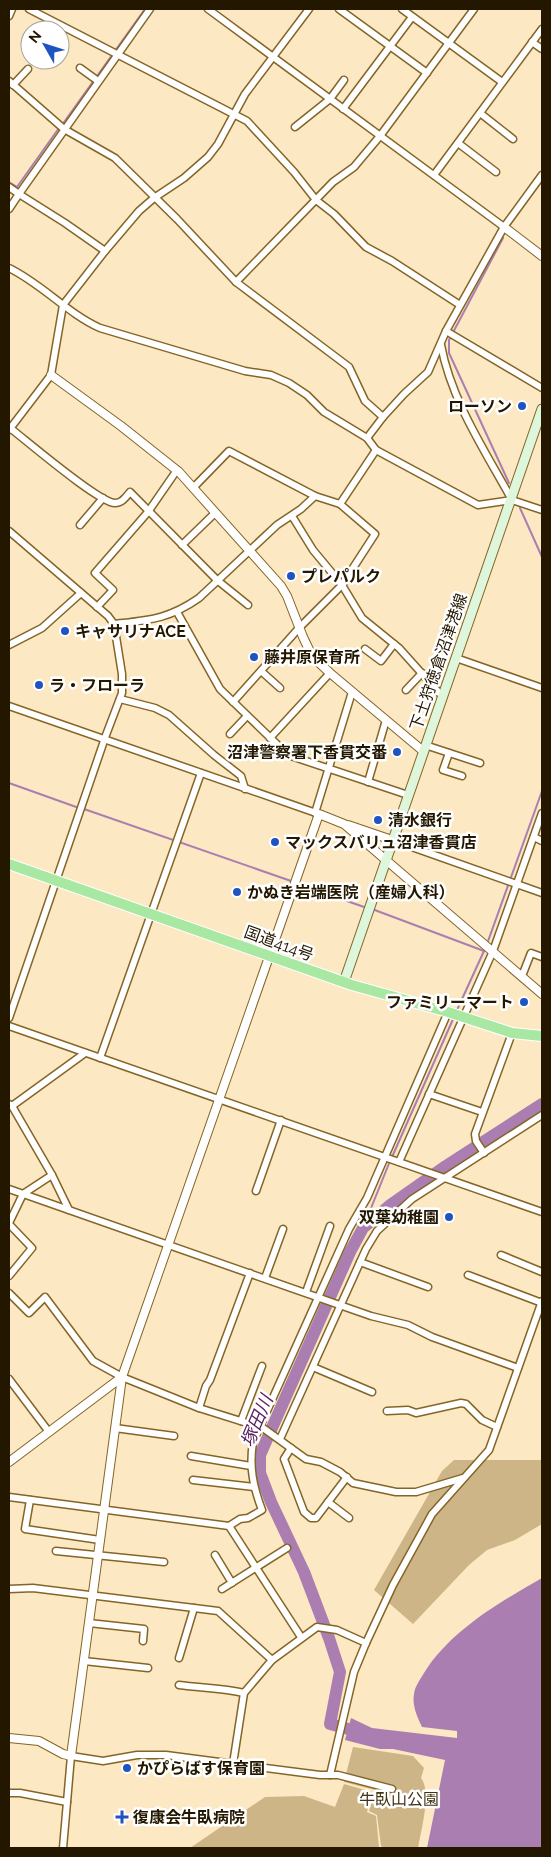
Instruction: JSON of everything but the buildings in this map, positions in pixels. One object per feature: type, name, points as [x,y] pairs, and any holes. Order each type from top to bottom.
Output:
[{"type":"highway","name":"国道414号","points":[[9,864],[344,982],[463,1016],[512,1033],[542,1036]]},
{"type":"main road","name":"下土狩徳倉沼津港線","points":[[344,982],[542,409]]},
{"type":"street","points":[[9,16],[12,9]]},
{"type":"street","points":[[29,9],[248,121],[277,152],[316,200],[334,214],[356,239],[369,250],[392,261],[460,305]]},
{"type":"street","points":[[9,209],[64,128],[150,9]]},
{"type":"street","points":[[208,9],[542,256]]},
{"type":"street","points":[[248,606],[217,580],[130,492],[122,502],[113,503],[103,498],[90,491],[10,429],[51,375],[63,305],[139,211],[154,198],[184,178],[208,157],[218,144],[245,94],[309,9]]},
{"type":"street","points":[[339,9],[427,73]]},
{"type":"street","points":[[402,9],[502,82]]},
{"type":"street","points":[[236,282],[333,182],[354,167],[380,136],[474,9]]},
{"type":"street","points":[[343,108],[412,16]]},
{"type":"street","points":[[434,175],[542,29]]},
{"type":"street","points":[[532,42],[542,49]]},
{"type":"street","points":[[80,68],[98,81]]},
{"type":"street","points":[[27,70],[11,83],[64,128],[115,158],[177,219],[236,282],[349,367],[364,401],[382,417]]},
{"type":"street","points":[[296,127],[330,99],[344,80]]},
{"type":"street","points":[[480,113],[513,139]]},
{"type":"street","points":[[458,143],[496,172]]},
{"type":"street","points":[[367,438],[382,417],[428,372],[446,331],[504,227],[542,175]]},
{"type":"street","points":[[9,187],[105,251]]},
{"type":"street","points":[[9,268],[26,276],[87,322],[108,331],[245,371],[271,375],[289,384],[307,395],[324,412],[367,438],[376,450],[478,505],[512,500],[542,510]]},
{"type":"street","points":[[446,331],[542,388]]},
{"type":"street","points":[[441,344],[445,366],[466,416],[512,500]]},
{"type":"street","points":[[51,375],[177,470],[281,586],[312,656],[330,674],[386,720],[424,748],[449,753],[480,763]]},
{"type":"street","points":[[340,504],[376,450]]},
{"type":"street","points":[[193,488],[229,451],[315,496],[340,504],[375,534],[342,585],[233,702]]},
{"type":"street","points":[[97,607],[113,590],[95,573],[148,512],[177,470]]},
{"type":"street","points":[[114,624],[156,620],[177,612],[199,598],[277,524],[292,516],[315,496]]},
{"type":"street","points":[[80,525],[103,498]]},
{"type":"street","points":[[182,545],[216,513]]},
{"type":"street","points":[[292,516],[313,550],[342,585],[362,618],[394,644],[442,696]]},
{"type":"street","points":[[9,532],[97,607],[114,624],[122,674],[122,693],[78,814],[9,1018]]},
{"type":"street","points":[[9,645],[42,628],[81,593]]},
{"type":"street","points":[[177,612],[220,689],[288,754],[408,795]]},
{"type":"street","points":[[366,649],[381,662],[394,644]]},
{"type":"street","points":[[456,658],[542,688]]},
{"type":"street","points":[[261,671],[280,688]]},
{"type":"street","points":[[406,690],[422,673]]},
{"type":"street","points":[[270,738],[330,674]]},
{"type":"street","points":[[63,1848],[71,1756],[122,1377],[293,888],[352,692]]},
{"type":"street","points":[[120,699],[154,708],[169,715],[241,776],[245,789]]},
{"type":"street","points":[[9,706],[542,893]]},
{"type":"street","points":[[230,734],[247,716]]},
{"type":"street","points":[[368,782],[386,720]]},
{"type":"street","points":[[449,753],[443,770],[462,776]]},
{"type":"street","points":[[100,1058],[201,773]]},
{"type":"street","points":[[399,1162],[493,951],[542,813]]},
{"type":"street","points":[[344,824],[542,994]]},
{"type":"street","points":[[534,837],[542,840]]},
{"type":"street","points":[[522,976],[531,954],[542,957]]},
{"type":"street","points":[[9,1497],[229,1526],[262,1510],[254,1487],[251,1466],[253,1442],[261,1428],[349,1229],[368,1198],[448,1012]]},
{"type":"street","points":[[9,1026],[542,1212]]},
{"type":"street","points":[[483,1151],[476,1141],[475,1134],[512,1033]]},
{"type":"street","points":[[69,1210],[52,1175],[11,1105],[86,1053]]},
{"type":"street","points":[[429,1094],[482,1112]]},
{"type":"street","points":[[279,1439],[340,1304],[377,1232],[412,1199],[443,1177],[542,1115]]},
{"type":"street","points":[[256,1191],[281,1120]]},
{"type":"street","points":[[9,1276],[32,1248],[9,1223],[23,1194],[52,1175]]},
{"type":"street","points":[[9,1189],[371,1316],[408,1325],[432,1337],[518,1368]]},
{"type":"street","points":[[306,1292],[330,1226]]},
{"type":"street","points":[[265,1278],[283,1230]]},
{"type":"street","points":[[501,1255],[542,1272]]},
{"type":"street","points":[[360,1262],[428,1287]]},
{"type":"street","points":[[199,1408],[250,1273]]},
{"type":"street","points":[[330,1775],[354,1672],[366,1643],[393,1585],[432,1514],[489,1450],[542,1302],[468,1274]]},
{"type":"street","points":[[9,1293],[29,1313],[45,1297],[93,1361],[122,1377],[199,1408],[261,1428],[306,1459],[321,1462],[353,1483],[396,1492],[416,1492],[464,1478]]},
{"type":"street","points":[[241,1421],[262,1366]]},
{"type":"street","points":[[313,1367],[372,1392]]},
{"type":"street","points":[[9,1462],[122,1377]]},
{"type":"street","points":[[9,1379],[49,1432]]},
{"type":"street","points":[[387,1411],[408,1410],[416,1413],[461,1403],[466,1404],[482,1420],[496,1427]]},
{"type":"street","points":[[114,1428],[174,1436]]},
{"type":"street","points":[[291,1448],[284,1459],[304,1512],[311,1518],[316,1518],[346,1477]]},
{"type":"street","points":[[191,1456],[251,1466]]},
{"type":"street","points":[[193,1480],[254,1487]]},
{"type":"street","points":[[30,1500],[25,1529],[100,1540]]},
{"type":"street","points":[[328,1502],[349,1518]]},
{"type":"street","points":[[229,1526],[301,1638]]},
{"type":"street","points":[[222,1589],[287,1548]]},
{"type":"street","points":[[56,1551],[164,1562]]},
{"type":"street","points":[[215,1555],[232,1583]]},
{"type":"street","points":[[9,1589],[33,1588],[218,1611],[272,1660]]},
{"type":"street","points":[[180,1658],[194,1608]]},
{"type":"street","points":[[89,1623],[144,1629],[143,1641]]},
{"type":"street","points":[[232,1764],[244,1692],[272,1660],[317,1627],[337,1630],[366,1643]]},
{"type":"street","points":[[84,1661],[148,1668]]},
{"type":"street","points":[[179,1685],[206,1689],[223,1688],[244,1692]]},
{"type":"street","points":[[9,1738],[39,1742],[63,1754],[102,1761],[137,1754],[166,1755],[320,1775],[338,1774],[392,1789]]},
{"type":"street","points":[[9,1793],[67,1802]]},
{"type":"green space","points":[[454,1460],[542,1460],[542,1524],[515,1540],[487,1550],[469,1565],[413,1624],[374,1590],[442,1471]]},
{"type":"green space","name":"牛臥山公園","points":[[353,1747],[413,1756],[424,1768],[421,1778],[426,1792],[426,1802],[418,1848],[385,1848],[381,1846],[377,1815],[369,1811],[375,1790],[344,1782]]},
{"type":"green space","points":[[344,1784],[372,1792],[367,1812],[376,1816],[379,1847],[381,1848],[190,1848],[265,1797],[304,1796],[335,1807]]},
{"type":"shaded area","points":[[542,1578],[542,1848],[427,1848],[445,1760],[393,1749],[380,1749],[345,1740],[351,1718],[372,1728],[457,1738],[457,1731],[422,1727],[415,1711],[414,1703],[418,1683],[435,1658],[462,1631],[509,1597]]},
{"type":"waterway","points":[[62,125],[145,9]]},
{"type":"waterway","points":[[9,182],[17,187],[59,128]]},
{"type":"waterway","points":[[503,238],[449,340],[449,353],[509,483]]},
{"type":"waterway","points":[[520,508],[542,557]]},
{"type":"waterway","points":[[9,783],[79,808]]},
{"type":"waterway","points":[[487,944],[542,791]]},
{"type":"waterway","points":[[84,809],[294,882]]},
{"type":"waterway","points":[[298,884],[367,908]]},
{"type":"waterway","points":[[372,909],[484,951]]},
{"type":"waterway","points":[[457,1010],[484,951]]},
{"type":"waterway","points":[[392,1157],[454,1017]]},
{"type":"waterway","name":"塚田川","points":[[363,1733],[330,1724],[340,1672],[304,1572],[271,1502],[260,1473],[260,1455],[350,1252],[363,1228],[389,1206],[446,1166],[542,1104]]},
{"type":"waterway","points":[[363,1228],[390,1161]]},
{"type":"place","name":"ローソン","points":[[522,406]]},
{"type":"place","name":"プレパルク","points":[[291,576]]},
{"type":"place","name":"キャサリナACE","points":[[65,631]]},
{"type":"place","name":"藤井原保育所","points":[[254,657]]},
{"type":"place","name":"ラ・フローラ","points":[[39,685]]},
{"type":"place","name":"沼津警察署下香貫交番","points":[[397,752]]},
{"type":"place","name":"清水銀行","points":[[378,820]]},
{"type":"place","name":"マックスバリュ沼津香貫店","points":[[275,842]]},
{"type":"place","name":"かぬき岩端医院（産婦人科）","points":[[237,892]]},
{"type":"place","name":"ファミリーマート","points":[[524,1002]]},
{"type":"place","name":"双葉幼稚園","points":[[449,1217]]},
{"type":"place","name":"かぴらばす保育園","points":[[127,1768]]},
{"type":"place","name":"復康会牛臥病院","points":[[122,1817]]}]
